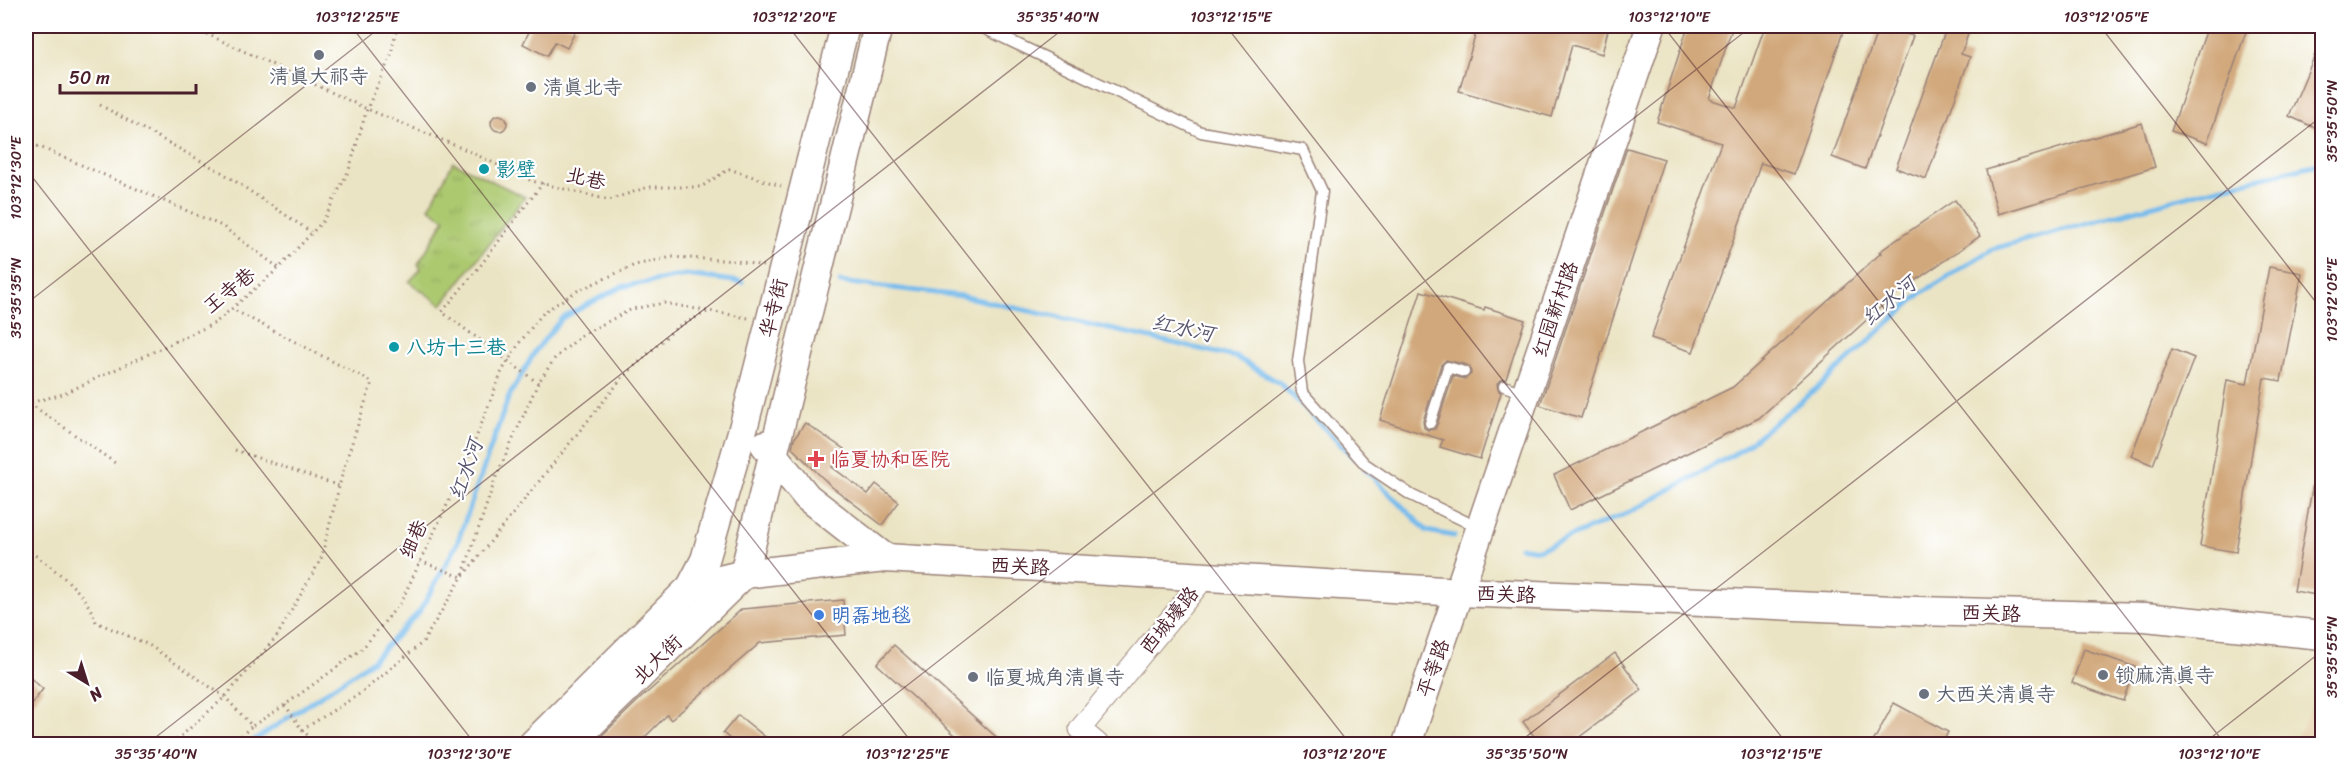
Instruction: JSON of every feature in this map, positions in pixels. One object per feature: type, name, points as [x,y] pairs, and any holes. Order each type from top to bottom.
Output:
[{"type":"main road","name":"华寺街","points":[[691,586],[705,561],[744,424],[845,26]]},
{"type":"main road","name":"华寺街","points":[[744,574],[878,26]]},
{"type":"main road","name":"红园新村路","points":[[1460,592],[1481,529],[1515,390],[1651,26]]},
{"type":"main road","points":[[744,424],[773,452],[787,474],[807,497],[885,558]]},
{"type":"main road","name":"西关路","points":[[691,586],[744,574],[885,558],[1460,592],[1918,611],[2145,617],[2322,635]]},
{"type":"main road","name":"北大街","points":[[570,744],[744,574]]},
{"type":"main road","name":"北大街","points":[[533,744],[691,586]]},
{"type":"main road","name":"平等路","points":[[1407,744],[1460,592]]},
{"type":"street","name":"西城壕路","points":[[1098,744],[1080,729],[1205,577]]},
{"type":"lane","points":[[979,26],[1201,132],[1303,150],[1322,191],[1298,361],[1302,392],[1365,464],[1411,495],[1481,529]]},
{"type":"lane","points":[[1430,423],[1448,367],[1464,372]]},
{"type":"path","name":"北巷","points":[[190,26],[367,109],[464,149],[532,181],[609,200],[648,187],[701,187],[729,169],[802,194]]},
{"type":"path","name":"王寺巷","points":[[26,404],[63,394],[215,323],[279,268],[323,220],[349,170],[367,109],[391,55],[397,26]]},
{"type":"path","points":[[100,105],[223,173],[312,232]]},
{"type":"path","points":[[26,141],[222,226],[279,268]]},
{"type":"path","points":[[538,383],[442,312],[543,183]]},
{"type":"path","name":"细巷","points":[[232,744],[252,726],[362,649],[400,602],[464,469],[508,362],[520,342],[544,312],[577,291],[635,265],[672,257],[737,261],[783,269]]},
{"type":"path","points":[[462,577],[496,477],[538,383],[555,358],[582,335],[632,309],[664,303],[770,322]]},
{"type":"path","points":[[172,744],[225,697],[277,636],[321,559],[339,486],[372,382],[232,309]]},
{"type":"path","points":[[302,730],[361,693],[423,642],[462,577],[562,456],[623,377],[677,327],[709,311]]},
{"type":"path","points":[[26,404],[118,465]]},
{"type":"path","points":[[235,450],[339,486]]},
{"type":"path","points":[[26,548],[80,591],[92,608],[96,622],[149,645],[225,697],[252,726]]},
{"type":"path","points":[[420,561],[462,577]]},
{"type":"path","points":[[285,705],[302,730],[317,744]]},
{"type":"shaded area","points":[[2320,688],[2322,689],[2322,744],[2294,744]]},
{"type":"green space","points":[[453,162],[525,197],[442,305],[409,282],[421,269],[418,264],[445,219],[429,208]]},
{"type":"building","points":[[532,26],[578,26],[567,48],[555,42],[547,56],[523,44]]},
{"type":"building","points":[[1478,26],[1609,26],[1602,54],[1572,45],[1552,117],[1459,91]]},
{"type":"building","points":[[1688,26],[1733,26],[1709,99],[1736,108],[1765,26],[1845,26],[1794,174],[1761,163],[1693,352],[1651,338],[1721,143],[1657,122]]},
{"type":"building","points":[[1879,26],[1913,36],[1865,169],[1832,157]]},
{"type":"building","points":[[1947,26],[1971,26],[1961,54],[1970,57],[1926,179],[1896,168]]},
{"type":"building","points":[[2208,26],[2248,26],[2207,143],[2171,131]]},
{"type":"building","points":[[2322,38],[2322,131],[2289,116]]},
{"type":"building","points":[[499,115],[507,123],[499,131],[491,123]]},
{"type":"building","points":[[2142,123],[2155,167],[1998,214],[1986,170]]},
{"type":"building","points":[[1627,148],[1664,159],[1581,418],[1540,405]]},
{"type":"building","points":[[1955,200],[1980,236],[1893,296],[1759,418],[1570,510],[1554,475],[1733,387],[1881,253],[1879,252]]},
{"type":"building","points":[[2269,267],[2302,273],[2281,381],[2264,378],[2236,552],[2200,546],[2227,380],[2247,384]]},
{"type":"building","points":[[1421,291],[1525,320],[1506,379],[1500,380],[1497,384],[1501,393],[1480,459],[1440,447],[1443,440],[1380,420]],"holes":[[[1446,360],[1470,367],[1471,374],[1465,379],[1453,376],[1435,429],[1424,428],[1423,421],[1441,365]]]},
{"type":"building","points":[[2172,349],[2194,358],[2153,465],[2131,456]]},
{"type":"building","points":[[805,423],[844,449],[832,467],[868,494],[876,484],[899,502],[882,525],[832,487],[792,448],[794,439]]},
{"type":"building","points":[[2315,472],[2322,472],[2322,596],[2294,591]]},
{"type":"building","points":[[843,600],[846,635],[760,643],[671,720],[667,715],[638,744],[593,744],[641,698],[742,609]]},
{"type":"building","points":[[894,645],[1004,744],[965,744],[877,664]]},
{"type":"building","name":"锁麻清真寺","points":[[2084,649],[2135,667],[2123,701],[2072,683]]},
{"type":"building","points":[[1615,653],[1642,690],[1570,744],[1540,744],[1523,722]]},
{"type":"building","points":[[26,674],[43,689],[26,712]]},
{"type":"building","points":[[1894,703],[1948,732],[1942,744],[1872,744]]},
{"type":"building","points":[[738,715],[774,744],[736,744],[723,733]]},
{"type":"waterway","name":"红水河","points":[[1520,547],[1538,550],[1632,511],[1741,450],[1822,384],[1920,294],[1992,249],[2198,193],[2322,163]]},
{"type":"waterway","name":"红水河","points":[[249,744],[372,661],[420,611],[456,546],[509,396],[536,350],[562,318],[621,287],[686,275],[742,282]]},
{"type":"waterway","name":"红水河","points":[[840,282],[962,296],[1236,357],[1281,384],[1354,458]]},
{"type":"waterway","name":"红水河","points":[[1365,469],[1427,531],[1454,536]]},
{"type":"place","name":"清真大祁寺","points":[[319,55]]},
{"type":"place","name":"清真北寺","points":[[531,87]]},
{"type":"place","name":"影壁","points":[[484,169]]},
{"type":"place","name":"八坊十三巷","points":[[394,347]]},
{"type":"place","name":"临夏协和医院","points":[[816,459]]},
{"type":"place","name":"明磊地毯","points":[[819,615]]},
{"type":"place","name":"锁麻清真寺","points":[[2103,675]]},
{"type":"place","name":"临夏城角清真寺","points":[[973,677]]},
{"type":"place","name":"大西关清真寺","points":[[1924,694]]}]
